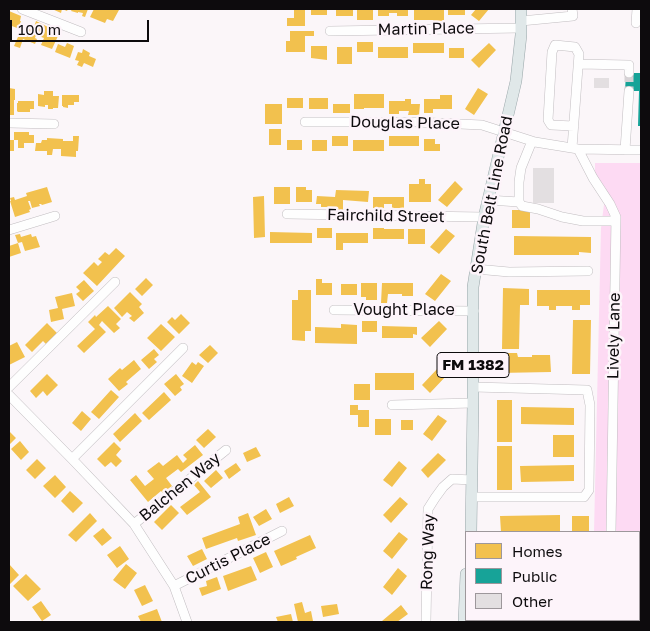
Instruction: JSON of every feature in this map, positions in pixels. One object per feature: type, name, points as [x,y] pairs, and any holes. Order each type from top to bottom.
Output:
[{"type":"main road","name":"South Belt Line Road","points":[[471,531],[473,287],[484,218],[516,81],[522,35],[521,9]]},
{"type":"street","points":[[22,9],[81,32]]},
{"type":"street","name":"Martin Place","points":[[330,31],[521,24],[574,16],[572,9]]},
{"type":"street","points":[[636,23],[637,9]]},
{"type":"street","points":[[574,126],[551,125],[548,120],[552,52],[555,45],[575,47],[580,54],[574,126],[575,148]]},
{"type":"street","points":[[578,64],[629,65],[629,73]]},
{"type":"street","points":[[625,150],[629,91]]},
{"type":"street","name":"Douglas Place","points":[[305,122],[415,122],[482,125],[532,141],[575,148],[641,150]]},
{"type":"street","points":[[9,123],[54,124]]},
{"type":"street","points":[[519,202],[521,168],[532,141]]},
{"type":"street","name":"Lively Lane","points":[[575,148],[616,217],[611,531]]},
{"type":"street","points":[[488,200],[519,202],[522,206],[583,221],[616,221]]},
{"type":"street","name":"Fairchild Street","points":[[287,214],[484,218]]},
{"type":"street","points":[[9,230],[55,216]]},
{"type":"street","points":[[476,269],[509,272],[588,271]]},
{"type":"street","points":[[9,387],[115,282]]},
{"type":"street","name":"Vought Place","points":[[334,310],[474,311]]},
{"type":"street","points":[[72,459],[183,348]]},
{"type":"street","points":[[471,497],[584,497],[589,490],[590,405],[587,390],[473,388]]},
{"type":"street","points":[[9,395],[134,524],[174,586],[188,622]]},
{"type":"street","points":[[392,405],[473,403]]},
{"type":"street","name":"Balchen Way","points":[[134,524],[226,450]]},
{"type":"street","name":"Rong Way","points":[[426,622],[428,509],[443,486],[452,479],[472,480]]},
{"type":"street","name":"Curtis Place","points":[[174,586],[282,531]]},
{"type":"shaded area","points":[[595,163],[641,163],[641,622],[593,622],[640,621],[640,531],[594,531],[601,228],[606,189],[595,174]]},
{"type":"building: Homes","points":[[52,9],[62,9],[61,13]]},
{"type":"building: Homes","points":[[72,9],[88,9],[85,17],[82,16],[83,13],[71,11]]},
{"type":"building: Homes","points":[[94,9],[119,10],[113,21],[107,19],[105,23],[90,17]]},
{"type":"building: Homes","points":[[311,9],[327,9],[327,15],[311,15]]},
{"type":"building: Homes","points":[[336,9],[353,9],[353,16],[336,16]]},
{"type":"building: Homes","points":[[373,9],[373,20],[357,20],[357,10]]},
{"type":"building: Homes","points":[[378,9],[408,9],[408,16],[397,16],[397,13],[389,13],[389,16],[378,16]]},
{"type":"building: Homes","points":[[448,9],[465,9],[465,15],[448,15]]},
{"type":"building: Homes","points":[[476,9],[489,9],[479,21],[471,15]]},
{"type":"building: Homes","points":[[294,10],[305,10],[305,26],[287,26],[287,18],[294,18]]},
{"type":"building: Homes","points":[[414,10],[444,10],[444,21],[414,20]]},
{"type":"building: Homes","points":[[9,11],[21,16],[20,24],[22,25],[20,29],[9,25]]},
{"type":"building: Homes","points":[[36,21],[52,29],[50,33],[58,36],[52,49],[41,45],[44,38],[36,35],[35,44],[23,39],[20,48],[14,46],[21,30],[27,33],[29,29],[33,30]]},
{"type":"building: Homes","points":[[290,31],[314,31],[314,36],[305,36],[305,52],[286,52],[286,41],[290,41]]},
{"type":"building: Homes","points":[[357,42],[373,42],[373,52],[357,52]]},
{"type":"building: Homes","points":[[67,43],[74,46],[70,58],[55,52],[58,44],[65,47]]},
{"type":"building: Homes","points":[[413,43],[444,43],[444,53],[413,53]]},
{"type":"building: Homes","points":[[489,43],[496,50],[479,68],[471,60]]},
{"type":"building: Homes","points":[[311,46],[327,46],[327,60],[311,58]]},
{"type":"building: Homes","points":[[337,47],[352,47],[352,64],[337,64]]},
{"type":"building: Homes","points":[[378,47],[408,47],[408,58],[378,58]]},
{"type":"building: Homes","points":[[449,48],[464,48],[464,58],[449,58]]},
{"type":"building: Homes","points":[[83,49],[90,53],[89,56],[96,59],[93,67],[84,63],[82,67],[77,65],[79,61],[75,60],[78,52],[82,53]]},
{"type":"building: Homes","points":[[9,88],[15,89],[14,115],[9,115]]},
{"type":"building: Homes","points":[[478,88],[488,94],[474,115],[465,109]]},
{"type":"building: Homes","points":[[44,91],[53,91],[53,96],[59,96],[58,108],[48,109],[48,105],[45,105],[45,107],[38,106],[38,94],[44,95]]},
{"type":"building: Homes","points":[[354,94],[384,94],[384,108],[354,109]]},
{"type":"building: Homes","points":[[62,95],[79,95],[79,102],[74,102],[74,105],[68,105],[68,108],[63,107]]},
{"type":"building: Homes","points":[[440,95],[452,95],[452,109],[433,109],[433,113],[424,113],[424,99],[440,99]]},
{"type":"building: Homes","points":[[287,98],[303,98],[303,108],[287,108]]},
{"type":"building: Homes","points":[[309,98],[328,98],[328,109],[309,109]]},
{"type":"building: Homes","points":[[405,99],[411,99],[411,104],[420,104],[419,115],[408,115],[409,111],[389,114],[389,101],[405,101]]},
{"type":"building: Homes","points":[[18,101],[34,101],[34,109],[30,109],[30,112],[18,112]]},
{"type":"building: Homes","points":[[265,104],[282,104],[282,124],[265,124]]},
{"type":"building: Homes","points":[[333,104],[350,104],[350,113],[333,113]]},
{"type":"building: Homes","points":[[269,129],[281,129],[281,145],[269,145]]},
{"type":"building: Homes","points":[[14,132],[29,132],[29,135],[34,135],[34,143],[24,143],[24,148],[18,148],[18,140],[14,140]]},
{"type":"building: Homes","points":[[73,136],[79,136],[76,157],[61,156],[61,149],[53,149],[52,155],[47,155],[47,151],[35,151],[36,143],[41,143],[42,140],[47,140],[47,138],[73,141]]},
{"type":"building: Homes","points":[[332,136],[348,136],[348,146],[332,146]]},
{"type":"building: Homes","points":[[389,136],[419,136],[419,146],[389,146]]},
{"type":"building: Homes","points":[[424,139],[435,139],[435,144],[440,144],[440,151],[424,151]]},
{"type":"building: Homes","points":[[9,140],[14,140],[14,151],[9,151]]},
{"type":"building: Homes","points":[[287,140],[302,140],[302,150],[287,150]]},
{"type":"building: Homes","points":[[312,140],[327,140],[327,151],[312,151]]},
{"type":"building: Homes","points":[[353,140],[384,140],[384,151],[353,151]]},
{"type":"building: Homes","points":[[419,179],[425,179],[425,184],[431,184],[431,202],[409,202],[409,184],[419,184]]},
{"type":"building: Homes","points":[[455,181],[463,189],[447,207],[438,200]]},
{"type":"building: Homes","points":[[47,187],[52,202],[39,204],[40,206],[32,208],[30,201],[28,201],[31,209],[29,210],[30,212],[15,217],[10,198],[14,197],[15,200],[27,196],[26,193]]},
{"type":"building: Homes","points":[[274,187],[290,187],[290,204],[274,204]]},
{"type":"building: Homes","points":[[296,187],[306,187],[306,190],[312,190],[312,202],[296,202]]},
{"type":"building: Homes","points":[[336,190],[369,191],[368,202],[343,200],[343,210],[333,210],[333,207],[321,207],[321,204],[316,204],[317,196],[335,197]]},
{"type":"building: Homes","points":[[264,196],[265,237],[254,238],[253,197]]},
{"type":"building: Homes","points":[[373,197],[404,197],[404,208],[392,208],[392,204],[384,204],[384,208],[373,208]]},
{"type":"building: Homes","points":[[512,210],[530,210],[530,228],[512,228]]},
{"type":"building: Homes","points":[[317,228],[332,228],[332,238],[317,238]]},
{"type":"building: Homes","points":[[373,228],[404,229],[404,239],[373,239]]},
{"type":"building: Homes","points":[[408,229],[425,229],[425,244],[408,244]]},
{"type":"building: Homes","points":[[446,229],[455,236],[439,254],[430,247]]},
{"type":"building: Homes","points":[[270,232],[312,233],[312,243],[270,243]]},
{"type":"building: Homes","points":[[336,233],[368,233],[368,243],[343,243],[343,250],[336,250]]},
{"type":"building: Homes","points":[[20,234],[21,237],[31,234],[32,237],[36,236],[40,247],[25,251],[22,242],[18,243],[15,235]]},
{"type":"building: Homes","points":[[514,236],[591,237],[591,253],[579,252],[579,255],[514,255]]},
{"type":"building: Homes","points":[[18,243],[21,253],[9,257],[9,246]]},
{"type":"building: Homes","points":[[116,248],[125,256],[97,286],[83,273],[94,262],[98,266],[102,262],[98,259],[105,252],[109,255]]},
{"type":"building: Homes","points":[[441,274],[451,281],[435,301],[425,294]]},
{"type":"building: Homes","points":[[146,278],[153,285],[142,296],[135,289]]},
{"type":"building: Homes","points":[[316,279],[322,279],[322,283],[332,283],[332,295],[316,295]]},
{"type":"building: Homes","points":[[84,280],[94,291],[83,301],[76,294],[80,291],[76,287]]},
{"type":"building: Homes","points":[[361,283],[377,283],[377,300],[366,300],[366,297],[361,297]]},
{"type":"building: Homes","points":[[382,283],[413,283],[413,296],[388,294],[387,303],[381,303]]},
{"type":"building: Homes","points":[[341,284],[357,284],[357,295],[341,295]]},
{"type":"building: Homes","points":[[503,288],[529,289],[529,305],[520,305],[519,349],[502,349]]},
{"type":"building: Homes","points":[[298,290],[311,290],[311,331],[305,331],[305,341],[292,340],[292,300],[298,300]]},
{"type":"building: Homes","points":[[537,290],[590,290],[590,305],[580,305],[580,310],[572,310],[572,306],[556,306],[556,310],[549,310],[549,306],[537,306]]},
{"type":"building: Homes","points":[[130,292],[142,304],[139,307],[144,313],[134,322],[129,318],[132,316],[127,312],[122,317],[114,308]]},
{"type":"building: Homes","points":[[72,293],[75,306],[62,309],[64,319],[51,322],[49,310],[58,308],[55,297]]},
{"type":"building: Homes","points":[[108,306],[121,319],[116,324],[120,328],[114,333],[102,321],[99,325],[106,332],[84,353],[77,346],[95,329],[88,322]]},
{"type":"building: Homes","points":[[181,314],[190,323],[179,334],[167,322],[172,317],[175,320]]},
{"type":"building: Homes","points":[[573,320],[591,320],[590,374],[572,374]]},
{"type":"building: Homes","points":[[362,321],[377,321],[377,332],[362,332]]},
{"type":"building: Homes","points":[[439,321],[447,329],[430,347],[421,338]]},
{"type":"building: Homes","points":[[47,323],[57,333],[46,344],[43,341],[32,352],[25,345]]},
{"type":"building: Homes","points":[[161,324],[175,337],[161,351],[147,338]]},
{"type":"building: Homes","points":[[341,324],[357,325],[357,344],[315,343],[315,327],[341,328]]},
{"type":"building: Homes","points":[[382,326],[417,327],[417,335],[413,334],[413,338],[382,338]]},
{"type":"building: Homes","points":[[17,342],[25,357],[9,365],[9,346]]},
{"type":"building: Homes","points":[[210,345],[218,353],[208,363],[199,355]]},
{"type":"building: Homes","points":[[154,349],[159,355],[154,359],[157,362],[149,369],[141,360]]},
{"type":"building: Homes","points":[[497,353],[517,353],[518,357],[550,355],[551,372],[498,373]]},
{"type":"building: Homes","points":[[134,360],[141,369],[119,391],[108,379],[120,368],[122,370]]},
{"type":"building: Homes","points":[[192,362],[196,365],[198,362],[204,366],[192,383],[182,376]]},
{"type":"building: Homes","points":[[439,367],[447,375],[430,393],[422,385]]},
{"type":"building: Homes","points":[[375,373],[414,373],[414,390],[375,390]]},
{"type":"building: Homes","points":[[47,374],[58,385],[47,396],[43,391],[36,398],[30,391]]},
{"type":"building: Homes","points":[[176,374],[184,384],[180,387],[182,390],[175,396],[164,384]]},
{"type":"building: Homes","points":[[354,384],[370,384],[370,400],[354,400]]},
{"type":"building: Homes","points":[[111,390],[119,397],[99,419],[91,412]]},
{"type":"building: Homes","points":[[164,392],[171,400],[149,420],[142,413]]},
{"type":"building: Homes","points":[[497,400],[512,400],[512,442],[497,442]]},
{"type":"building: Homes","points":[[350,405],[358,405],[358,410],[369,410],[369,427],[358,427],[358,415],[350,415]]},
{"type":"building: Homes","points":[[521,407],[574,408],[574,425],[521,424]]},
{"type":"building: Homes","points":[[82,411],[91,419],[81,431],[72,423]]},
{"type":"building: Homes","points":[[135,413],[142,421],[120,442],[113,434]]},
{"type":"building: Homes","points":[[438,415],[447,421],[432,441],[423,434]]},
{"type":"building: Homes","points":[[375,419],[391,419],[391,435],[375,435]]},
{"type":"building: Homes","points":[[401,420],[413,420],[413,430],[401,430]]},
{"type":"building: Homes","points":[[208,429],[216,437],[204,448],[196,440]]},
{"type":"building: Homes","points":[[9,431],[16,438],[9,445]]},
{"type":"building: Homes","points":[[553,435],[574,435],[574,457],[553,457]]},
{"type":"building: Homes","points":[[20,441],[29,452],[21,460],[11,449]]},
{"type":"building: Homes","points":[[114,442],[121,449],[116,455],[122,461],[116,467],[111,462],[105,467],[97,459]]},
{"type":"building: Homes","points":[[195,445],[203,455],[181,472],[178,469],[166,478],[172,486],[163,493],[161,491],[148,502],[130,480],[136,475],[145,486],[154,479],[147,471],[159,462],[163,466],[177,455],[183,463],[187,459],[183,455]]},
{"type":"building: Homes","points":[[497,446],[512,446],[512,490],[497,490]]},
{"type":"building: Homes","points":[[256,447],[261,456],[247,462],[243,453]]},
{"type":"building: Homes","points":[[438,453],[446,460],[428,478],[421,470]]},
{"type":"building: Homes","points":[[37,459],[46,468],[35,479],[26,470]]},
{"type":"building: Homes","points":[[399,461],[407,468],[392,487],[383,480]]},
{"type":"building: Homes","points":[[236,463],[241,470],[229,479],[224,471]]},
{"type":"building: Homes","points":[[574,465],[574,481],[521,482],[520,466]]},
{"type":"building: Homes","points":[[216,470],[223,478],[211,488],[204,481]]},
{"type":"building: Homes","points":[[55,475],[66,487],[55,498],[43,486]]},
{"type":"building: Homes","points":[[198,481],[211,497],[187,515],[180,507],[200,492],[194,485]]},
{"type":"building: Homes","points":[[70,491],[83,503],[73,513],[61,501]]},
{"type":"building: Homes","points":[[289,497],[294,506],[280,513],[276,504]]},
{"type":"building: Homes","points":[[400,497],[408,504],[391,523],[383,515]]},
{"type":"building: Homes","points":[[171,505],[179,513],[162,530],[154,522]]},
{"type":"building: Homes","points":[[266,509],[272,519],[259,526],[253,517]]},
{"type":"building: Homes","points":[[90,513],[97,521],[76,542],[68,535]]},
{"type":"building: Homes","points":[[248,513],[256,535],[238,541],[237,538],[206,549],[202,538],[240,524],[238,517]]},
{"type":"building: Homes","points":[[560,515],[560,531],[501,531],[500,516]]},
{"type":"building: Homes","points":[[572,516],[589,516],[589,531],[572,531]]},
{"type":"building: Homes","points":[[103,528],[112,538],[102,546],[93,536]]},
{"type":"building: Homes","points":[[399,532],[408,539],[392,559],[383,551]]},
{"type":"building: Homes","points":[[310,535],[316,548],[281,566],[274,551]]},
{"type":"building: Homes","points":[[120,546],[129,559],[117,568],[107,555]]},
{"type":"building: Homes","points":[[202,549],[207,559],[193,566],[187,556]]},
{"type":"building: Homes","points":[[266,552],[273,567],[260,573],[253,558]]},
{"type":"building: Homes","points":[[9,564],[19,575],[9,585]]},
{"type":"building: Homes","points":[[126,564],[137,573],[125,589],[113,580]]},
{"type":"building: Homes","points":[[251,566],[257,580],[228,591],[223,576]]},
{"type":"building: Homes","points":[[398,568],[407,576],[392,595],[383,587]]},
{"type":"building: Homes","points":[[26,574],[41,589],[28,601],[13,586]]},
{"type":"building: Homes","points":[[217,577],[221,589],[202,596],[199,588],[207,586],[206,581]]},
{"type":"building: Homes","points":[[145,585],[153,601],[142,606],[134,590]]},
{"type":"building: Homes","points":[[41,601],[51,615],[42,621],[32,607]]},
{"type":"building: Homes","points":[[302,602],[305,613],[311,611],[313,621],[298,622],[294,604]]},
{"type":"building: Homes","points":[[337,604],[339,614],[323,617],[321,606]]},
{"type":"building: Homes","points":[[401,605],[408,614],[397,622],[382,621]]},
{"type":"building: Homes","points":[[157,609],[162,622],[141,622],[138,616]]},
{"type":"building: Homes","points":[[291,614],[293,622],[278,622],[276,617]]},
{"type":"building: Public","points":[[626,73],[641,73],[641,126],[638,126],[639,91],[625,91]]},
{"type":"building: Other","points":[[594,78],[609,78],[609,88],[594,88]]},
{"type":"building: Other","points":[[533,168],[554,168],[554,203],[533,203]]},
{"type":"tunnel","points":[[629,73],[629,91]]}]
